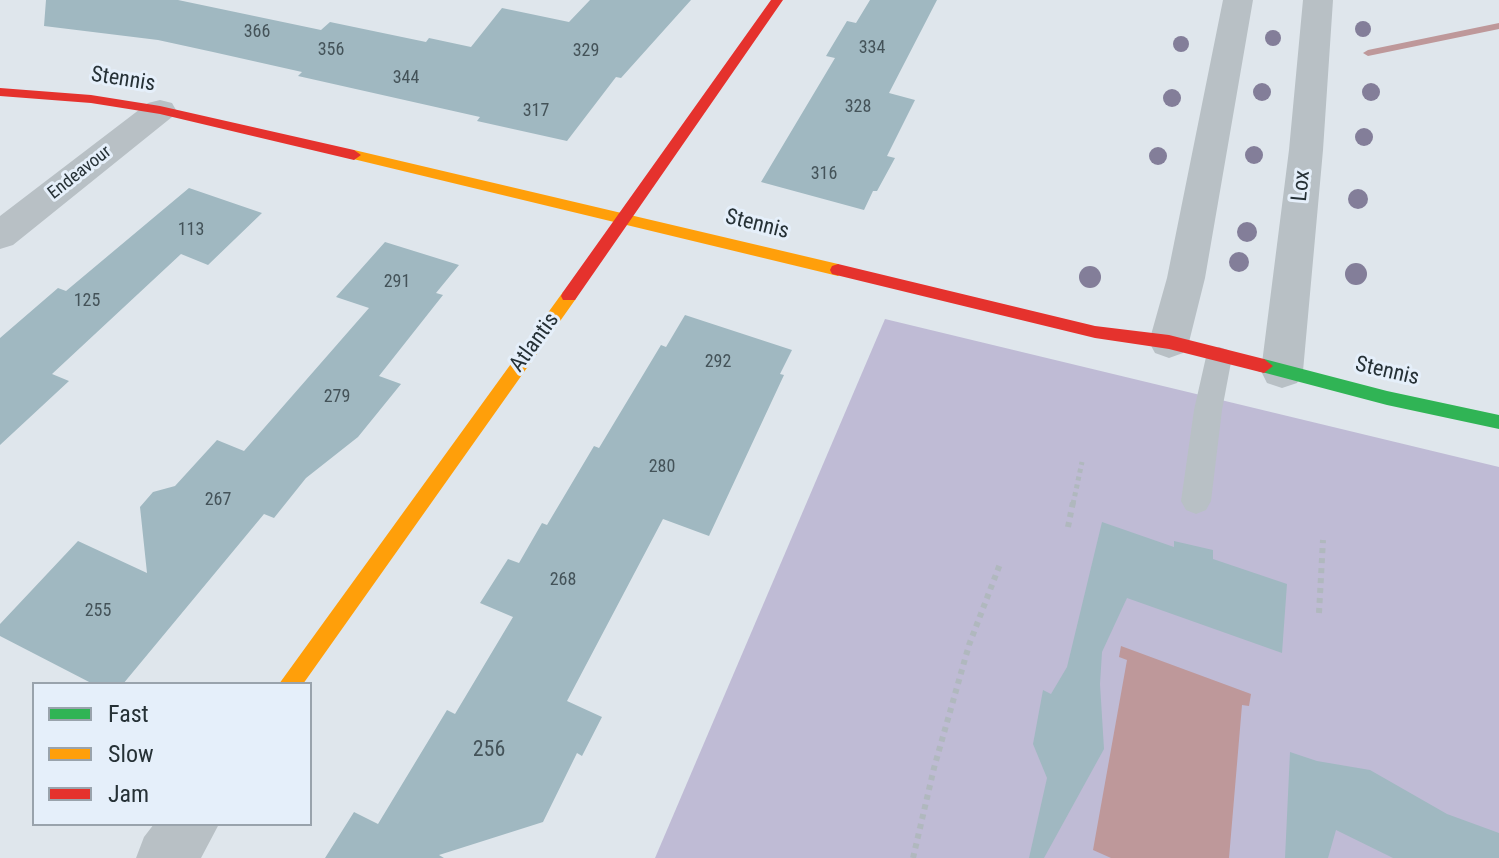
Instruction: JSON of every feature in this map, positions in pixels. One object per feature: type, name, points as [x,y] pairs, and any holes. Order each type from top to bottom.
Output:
[{"type":"street","name":"Atlantis","points":[[291,682],[625,218],[777,0]]},
{"type":"street","points":[[1169,342],[1186,278],[1238,0]]},
{"type":"street","name":"Lox","points":[[1282,371],[1306,150],[1318,0]]},
{"type":"street","name":"Stennis","points":[[0,92],[91,99],[160,110],[1095,332],[1169,342],[1387,398],[1499,422]]},
{"type":"street","name":"Endeavour","points":[[0,236],[160,110]]},
{"type":"street","points":[[165,858],[189,826]]},
{"type":"lane","points":[[1196,501],[1208,410],[1219,357]]},
{"type":"path","points":[[1068,527],[1082,462]]},
{"type":"path","points":[[1319,613],[1323,540]]},
{"type":"path","points":[[913,858],[934,768],[969,645],[1000,564]]},
{"type":"shaded area","points":[[885,319],[1499,467],[1499,858],[655,858]]},
{"type":"shaded area","points":[[1121,646],[1251,694],[1249,706],[1242,705],[1229,858],[1111,858],[1093,850],[1127,660],[1119,657]]},
{"type":"building","points":[[46,0],[178,0],[321,30],[330,22],[426,42],[429,38],[471,47],[502,8],[569,22],[590,0],[691,0],[621,78],[616,77],[567,141],[477,121],[480,117],[298,76],[302,72],[213,52],[158,40],[44,26]]},
{"type":"building","points":[[870,0],[937,0],[889,93],[915,100],[887,156],[895,158],[877,191],[873,191],[864,210],[761,182],[835,58],[826,56],[847,21],[856,23]]},
{"type":"building","points":[[189,188],[262,213],[208,265],[181,254],[52,374],[69,381],[0,445],[0,338],[58,288],[66,291]]},
{"type":"building","points":[[385,242],[459,265],[436,293],[443,295],[379,376],[401,384],[358,437],[306,478],[274,518],[264,514],[125,682],[89,682],[0,636],[0,624],[78,541],[147,573],[140,507],[153,492],[175,486],[217,440],[244,451],[369,308],[336,297]]},
{"type":"building","points":[[685,315],[792,350],[780,374],[784,375],[709,536],[663,519],[567,701],[602,717],[582,756],[577,753],[543,822],[439,855],[444,858],[325,858],[354,812],[378,824],[447,710],[455,714],[513,617],[480,603],[508,559],[519,563],[542,523],[547,525],[594,446],[599,448],[661,345],[666,347]]},
{"type":"building","points":[[1102,522],[1174,547],[1174,541],[1213,550],[1213,559],[1287,584],[1282,653],[1127,598],[1102,652],[1100,684],[1104,749],[1044,858],[1029,858],[1047,778],[1033,744],[1043,690],[1051,694],[1067,667]]},
{"type":"building","points":[[1290,752],[1317,761],[1370,770],[1447,814],[1499,833],[1499,858],[1393,858],[1336,830],[1328,858],[1285,858]]},
{"type":"waterway","points":[[1368,53],[1499,26]]},
{"type":"traffic: fast","points":[[1264,366],[1387,398],[1499,422]]},
{"type":"traffic: slow","points":[[354,155],[838,270]]},
{"type":"traffic: slow","points":[[291,682],[569,296]]},
{"type":"traffic: jam","points":[[569,296],[777,0]]},
{"type":"traffic: jam","points":[[0,92],[91,99],[160,110],[354,155]]},
{"type":"traffic: jam","points":[[838,270],[1095,332],[1169,342],[1264,366]]}]
